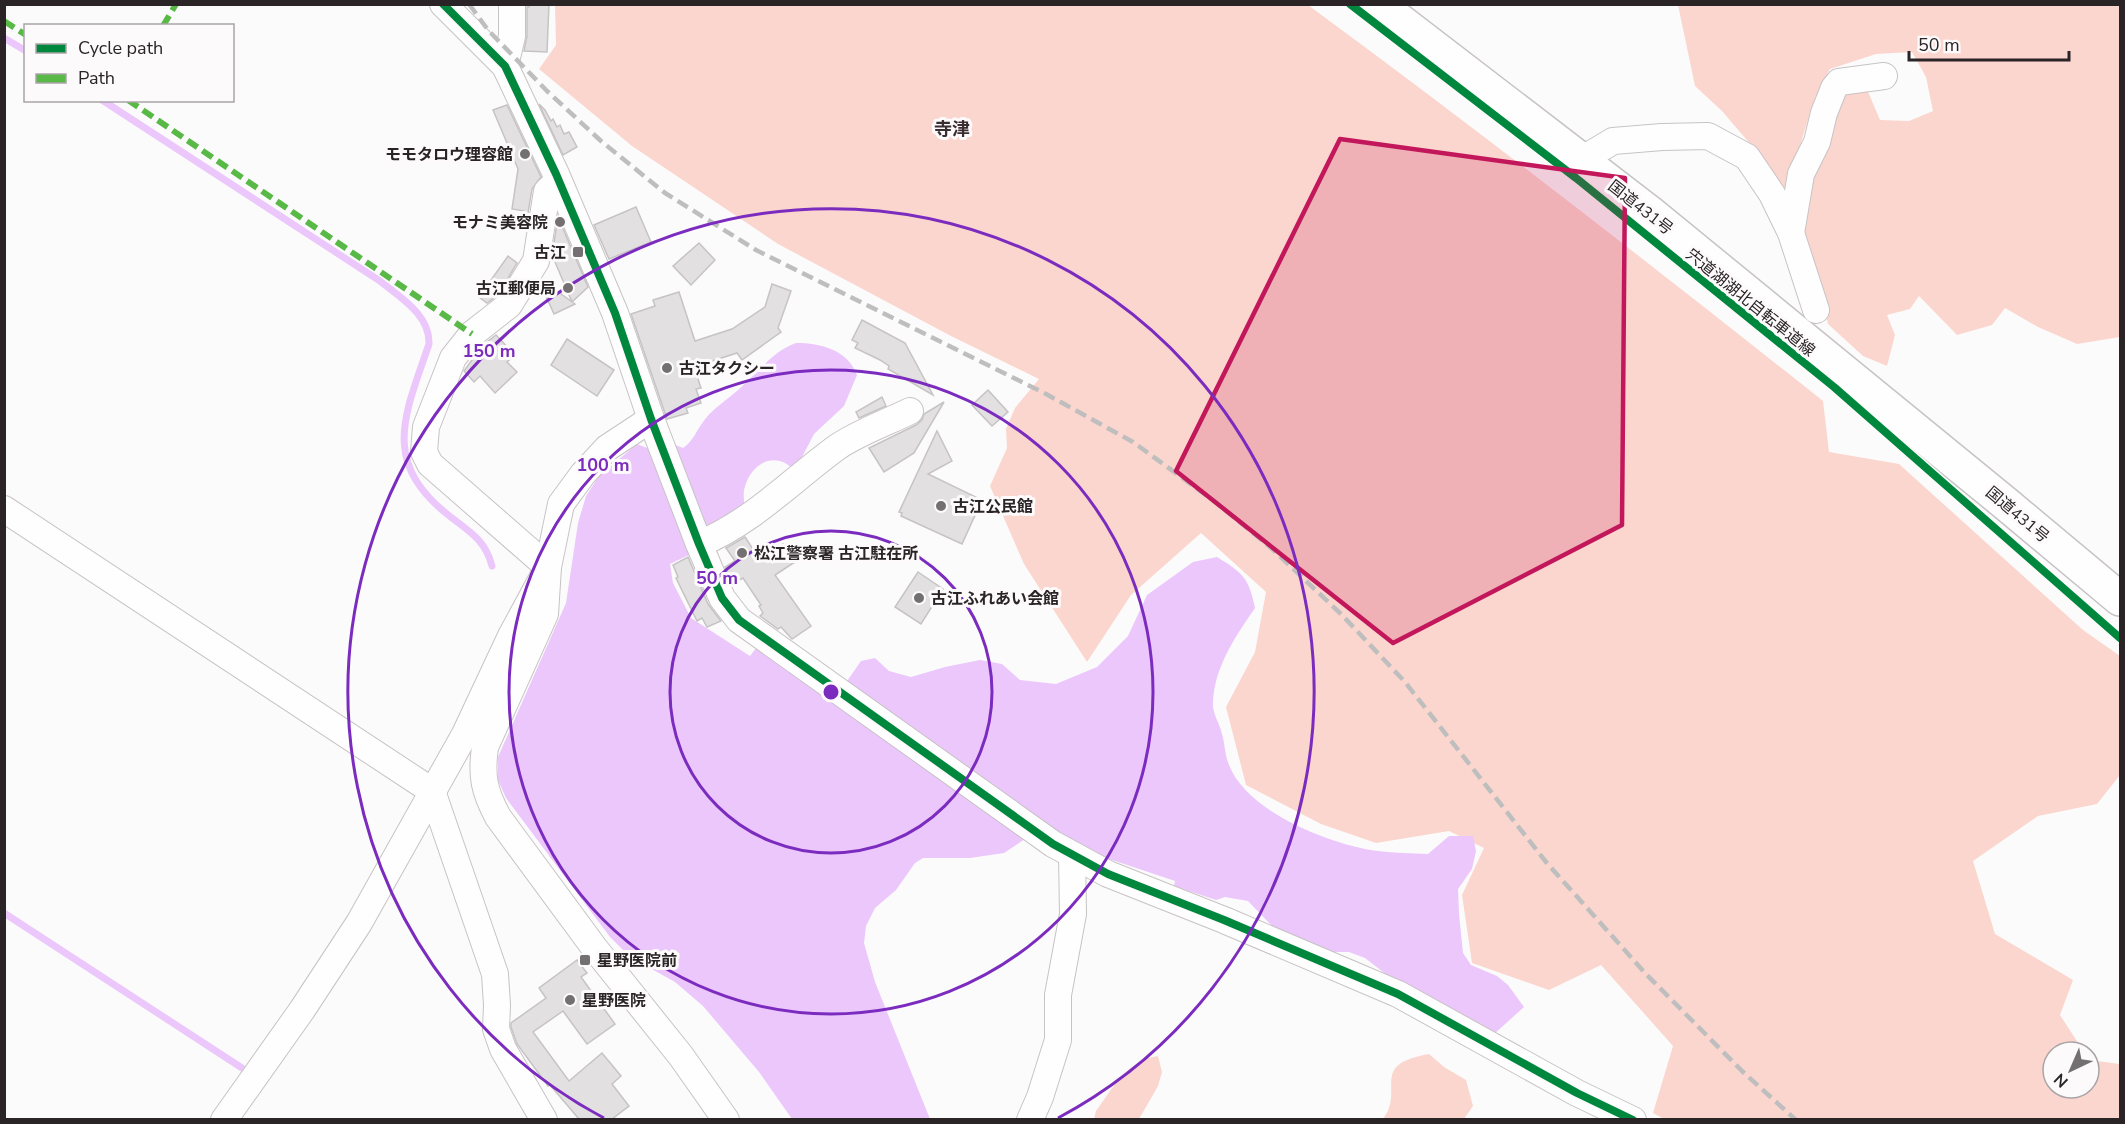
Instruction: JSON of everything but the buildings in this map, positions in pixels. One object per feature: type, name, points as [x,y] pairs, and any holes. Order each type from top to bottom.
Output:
[{"type":"highway","name":"国道431号","points":[[1378,4],[1685,242],[2005,502],[2121,600]]},
{"type":"street","points":[[443,4],[505,66],[615,313],[651,419],[699,544],[723,598],[740,620],[1043,838],[1072,855],[1108,874],[1224,920],[1398,994],[1567,1088],[1633,1119]]},
{"type":"street","points":[[505,66],[512,36],[512,4]]},
{"type":"street","points":[[1791,233],[1801,174],[1817,142],[1824,113],[1834,88],[1839,82],[1884,76]]},
{"type":"street","points":[[1585,163],[1593,153],[1613,141],[1708,136],[1747,157],[1772,194],[1791,233],[1816,310]]},
{"type":"street","points":[[548,567],[430,464],[424,452],[426,428],[453,358],[472,334],[509,305],[536,261],[547,191],[558,181]]},
{"type":"street","points":[[699,544],[738,525],[838,446],[910,411]]},
{"type":"street","points":[[651,419],[607,448],[583,474],[561,504],[548,567],[545,614],[485,747],[482,768],[486,792],[505,827],[596,950],[681,1056],[726,1119]]},
{"type":"street","points":[[4,509],[432,791],[495,974],[496,1029],[503,1049],[544,1119]]},
{"type":"street","points":[[224,1119],[302,1010],[359,923],[465,734],[548,567]]},
{"type":"street","points":[[1030,1119],[1040,1097],[1058,1040],[1058,995],[1073,914],[1072,855]]},
{"type":"highlighted area","points":[[1340,139],[1625,178],[1622,525],[1393,643],[1176,471]]},
{"type":"shaded area","points":[[555,5],[1308,5],[1567,200],[1823,401],[1829,452],[1899,464],[2083,630],[2120,656],[2120,775],[2097,804],[2038,816],[1973,861],[1995,934],[2073,980],[2060,1015],[2076,1040],[2041,1040],[2041,1100],[2101,1100],[2101,1062],[2120,1064],[2120,1119],[1666,1120],[1653,1113],[1673,1046],[1601,965],[1549,990],[1472,963],[1462,895],[1484,848],[1449,831],[1376,843],[1321,824],[1246,785],[1226,707],[1255,652],[1266,592],[1201,533],[1131,595],[1087,662],[1024,564],[990,486],[1007,448],[1006,429],[1015,408],[1039,379],[951,336],[778,244],[632,146],[539,69],[556,45]]},
{"type":"shaded area","points":[[1678,5],[2120,5],[2120,337],[2077,344],[2038,327],[2005,308],[1992,325],[1957,335],[1919,296],[1910,309],[1887,315],[1895,335],[1887,366],[1863,356],[1828,324],[1811,252],[1799,228],[1812,181],[1827,145],[1841,93],[1866,87],[1880,120],[1909,121],[1933,111],[1926,77],[1912,52],[1876,54],[1830,69],[1815,97],[1789,181],[1782,191],[1758,153],[1722,111],[1695,86]]},
{"type":"shaded area","points":[[796,343],[815,344],[832,350],[847,359],[853,366],[857,375],[844,406],[814,434],[793,469],[783,462],[774,460],[757,467],[746,484],[745,506],[699,533],[668,442],[683,448],[687,445],[713,410],[738,390],[772,357]]},
{"type":"shaded area","points":[[637,444],[657,452],[693,553],[670,564],[673,583],[691,618],[750,656],[760,643],[1025,839],[1004,853],[970,858],[923,858],[915,863],[896,890],[875,908],[866,926],[864,943],[875,982],[930,1119],[792,1119],[759,1072],[703,1006],[675,982],[630,957],[610,937],[506,798],[498,780],[498,757],[566,603],[578,523],[586,496],[599,476]]},
{"type":"shaded area","points":[[1217,557],[1244,577],[1255,608],[1221,665],[1214,690],[1214,711],[1229,765],[1239,782],[1253,797],[1272,811],[1315,834],[1337,842],[1384,852],[1428,854],[1449,836],[1473,836],[1476,851],[1472,869],[1458,889],[1463,953],[1471,965],[1497,976],[1508,985],[1524,1007],[1493,1035],[1392,979],[1365,958],[1349,952],[1334,952],[1275,929],[1248,901],[1225,897],[1216,900],[1174,886],[1175,881],[1100,856],[1097,859],[845,684],[861,661],[875,658],[889,671],[911,677],[980,660],[1002,664],[1020,680],[1056,684],[1097,667],[1128,636],[1147,595],[1193,562]]},
{"type":"shaded area","points":[[1429,1054],[1444,1067],[1466,1080],[1473,1106],[1464,1119],[1383,1119],[1389,1108],[1393,1072],[1399,1065],[1410,1059]]},
{"type":"shaded area","points":[[1158,1056],[1162,1072],[1158,1086],[1139,1119],[1094,1119],[1096,1111],[1129,1069]]},
{"type":"waterway","points":[[4,38],[24,50]]},
{"type":"waterway","points":[[105,102],[380,281],[413,308],[425,324],[429,344],[406,417],[404,438],[406,458],[415,478],[429,498],[482,544],[492,566]]},
{"type":"waterway","points":[[4,913],[242,1068]]},
{"type":"railway","points":[[469,4],[488,30],[547,91],[601,141],[665,193],[756,250],[1046,394],[1133,442],[1214,501],[1270,547],[1341,614],[1405,682],[1546,862],[1646,974],[1742,1071],[1796,1120]]},
{"type":"marked path","points":[[164,24],[176,4]]},
{"type":"marked path","points":[[4,21],[24,34]]},
{"type":"marked path","points":[[131,102],[472,334]]},
{"type":"cycle path","points":[[443,4],[505,66],[556,174],[615,313],[651,419],[699,544],[722,598],[739,620],[1053,844],[1108,874],[1224,920],[1398,994],[1577,1093],[1633,1120]]},
{"type":"cycle path","name":"宍道湖湖北自転車道線","points":[[1350,4],[1576,178],[1834,387],[2120,638]]},
{"type":"place","name":"モモタロウ理容館","points":[[525,154]]},
{"type":"place","name":"モナミ美容院","points":[[560,222]]},
{"type":"place","name":"古江","points":[[578,252]]},
{"type":"place","name":"古江郵便局","points":[[568,288]]},
{"type":"place","name":"古江タクシー","points":[[667,368]]},
{"type":"place","name":"古江公民館","points":[[941,506]]},
{"type":"place","name":"松江警察署 古江駐在所","points":[[742,553]]},
{"type":"place","name":"古江ふれあい会館","points":[[919,598]]},
{"type":"place","name":"星野医院前","points":[[585,960]]},
{"type":"place","name":"星野医院","points":[[570,1000]]},
{"type":"district","name":"寺津","points":[[952,129]]}]
